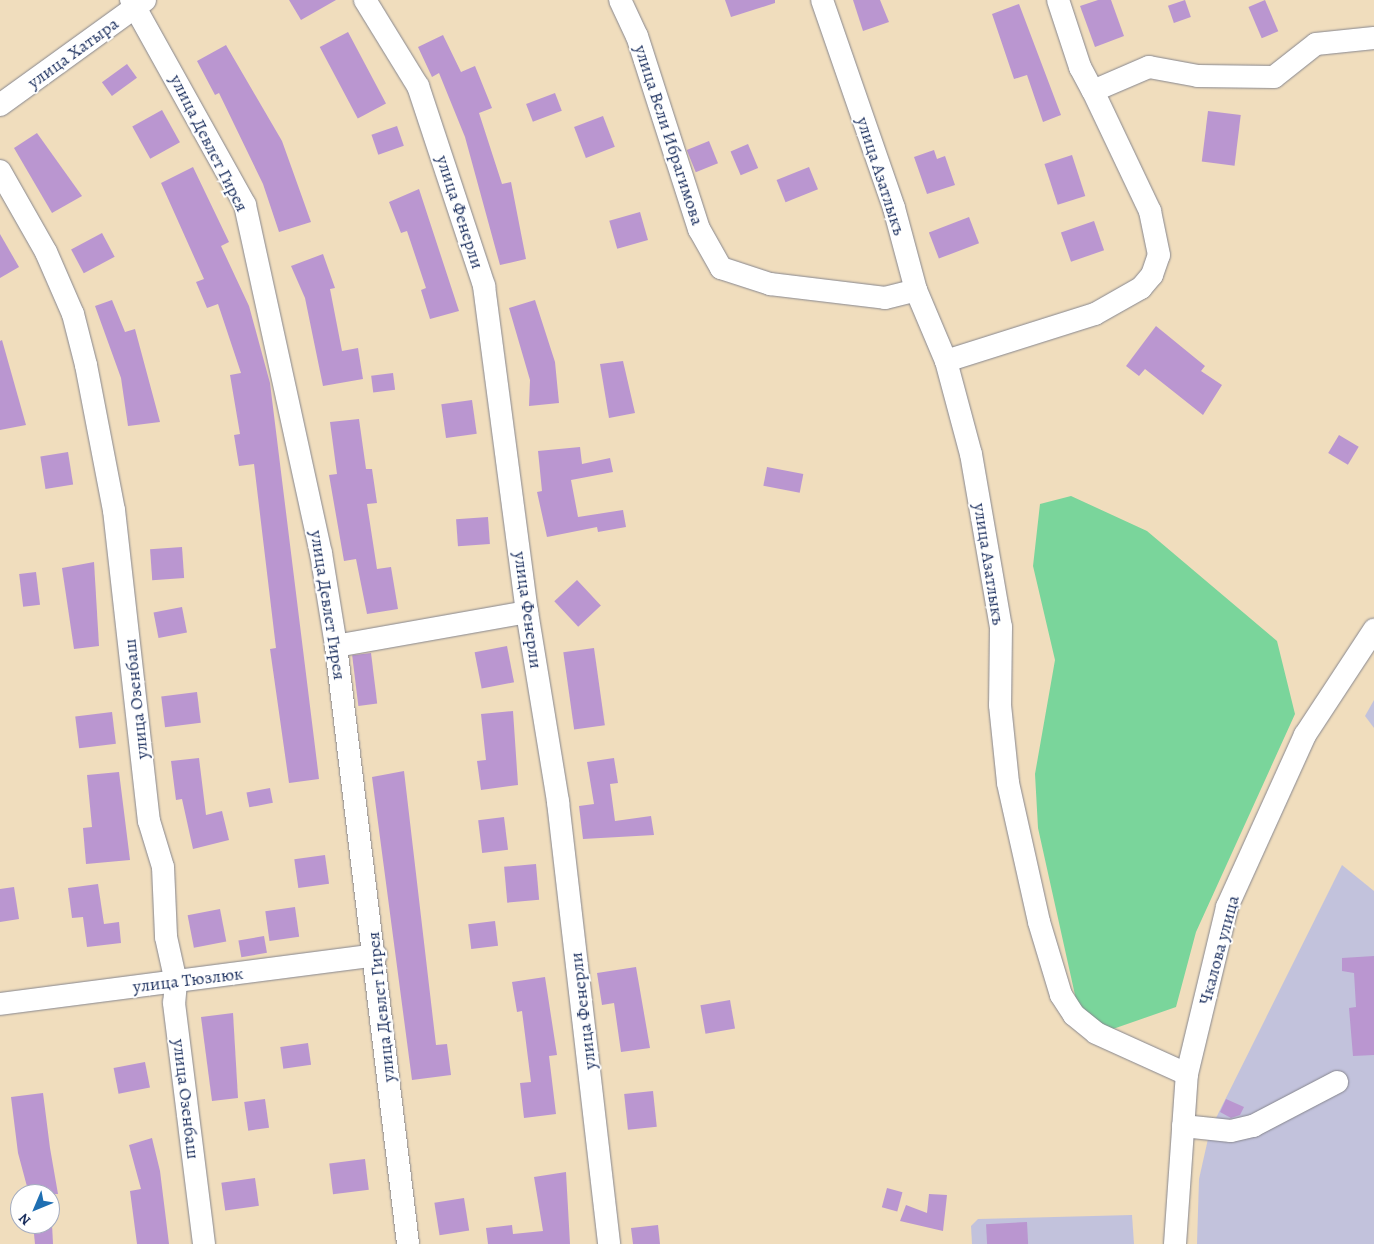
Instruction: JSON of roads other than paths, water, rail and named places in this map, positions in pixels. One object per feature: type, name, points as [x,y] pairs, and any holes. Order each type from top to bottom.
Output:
[{"type":"street","name":"улица Фенерли","points":[[364,0],[418,86],[484,286],[527,612],[558,802],[609,1244]]},
{"type":"street","name":"улица Вели Ибрагимова","points":[[620,0],[636,36],[699,229],[721,268],[770,284],[885,298],[916,290]]},
{"type":"street","name":"улица Азатлыкъ","points":[[822,0],[894,208],[916,290],[946,360],[971,454],[1001,627],[1000,705],[1008,783],[1039,922],[1061,995],[1074,1015],[1096,1033],[1186,1074]]},
{"type":"street","points":[[946,360],[1095,314],[1141,288],[1152,275],[1159,255],[1150,211],[1080,66],[1058,0]]},
{"type":"street","name":"улица Хатыра","points":[[0,105],[138,2]]},
{"type":"street","name":"улица Девлет Гирея","points":[[138,2],[245,205],[321,554],[336,646],[376,955],[408,1244]]},
{"type":"street","points":[[1093,91],[1149,67],[1198,76],[1274,77],[1316,44],[1374,38]]},
{"type":"street","name":"улица Озенбаш","points":[[0,171],[46,252],[73,314],[86,365],[114,510],[149,821],[163,867],[166,937],[176,982],[174,1003],[204,1244]]},
{"type":"street","points":[[336,646],[527,612]]},
{"type":"street","name":"Чкалова улица","points":[[1175,1244],[1186,1074],[1227,907],[1305,735],[1374,630]]},
{"type":"street","name":"улица Тюзлюк","points":[[0,1004],[376,955]]},
{"type":"street","points":[[1183,1126],[1231,1131],[1252,1126],[1337,1082]]}]
